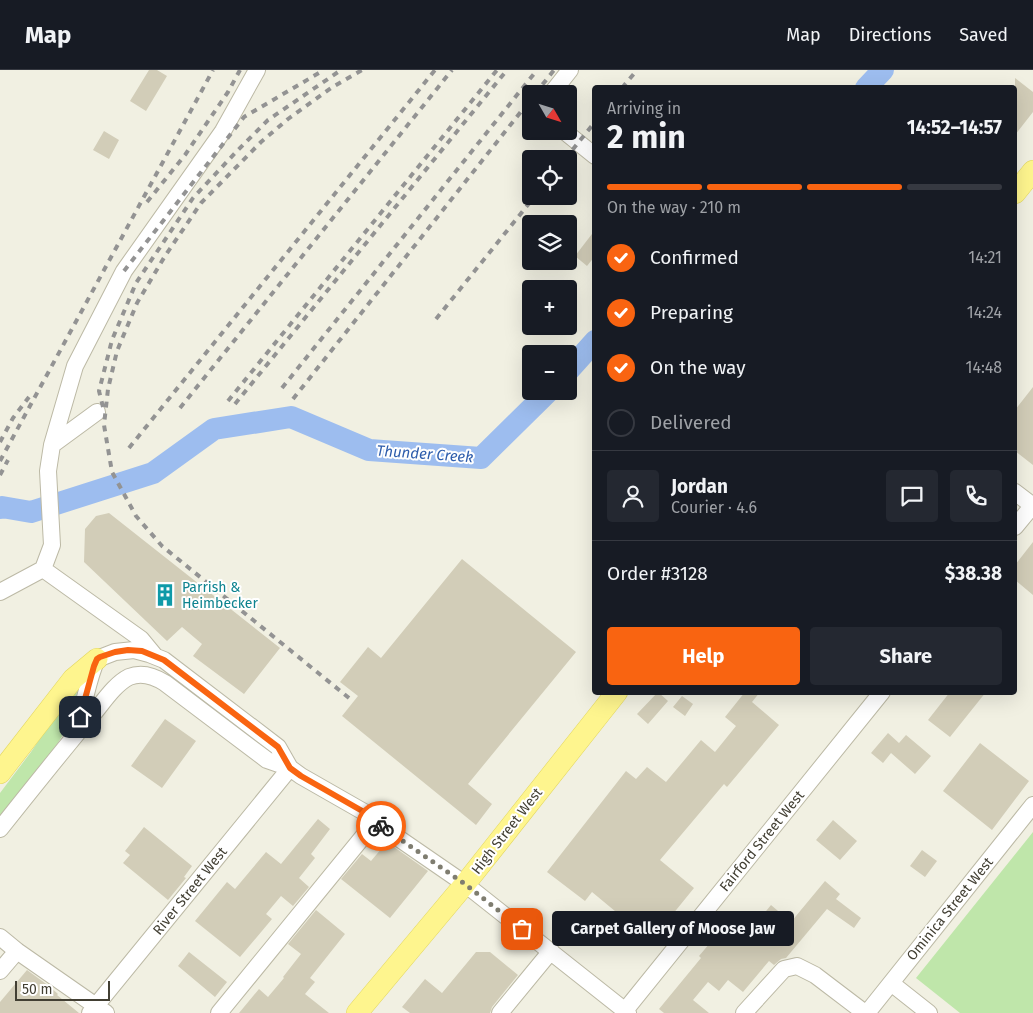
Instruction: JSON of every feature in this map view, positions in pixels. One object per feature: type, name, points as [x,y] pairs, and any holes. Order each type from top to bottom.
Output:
[{"type":"main road","points":[[1017,191],[1033,171]]},
{"type":"main road","points":[[0,773],[73,679],[97,659]]},
{"type":"main road","name":"High Street West","points":[[357,1013],[465,884],[614,695]]},
{"type":"street","points":[[0,592],[42,569],[52,545],[48,471],[52,444],[75,366],[124,271],[223,131],[257,70]]},
{"type":"street","points":[[558,85],[570,70]]},
{"type":"street","points":[[575,140],[590,152]]},
{"type":"street","points":[[52,444],[97,412]]},
{"type":"street","points":[[1017,494],[1033,506],[1017,525]]},
{"type":"street","points":[[42,569],[141,639],[156,656]]},
{"type":"street","points":[[68,744],[82,712],[97,659],[106,654],[128,650],[142,651],[170,664],[278,747],[290,768]]},
{"type":"street","points":[[0,829],[68,744],[121,682],[139,674],[153,676],[267,760],[290,768],[364,812],[375,822],[465,884],[625,1012]]},
{"type":"street","name":"Fairford Street West","points":[[625,1012],[880,695]]},
{"type":"street","name":"River Street West","points":[[98,1010],[290,768]]},
{"type":"street","name":"Ominica Street West","points":[[866,1013],[1033,805]]},
{"type":"street","points":[[219,1013],[375,822]]},
{"type":"street","points":[[0,937],[98,1010]]},
{"type":"street","points":[[0,971],[17,951]]},
{"type":"street","points":[[500,1013],[551,952]]},
{"type":"street","points":[[744,1013],[784,970],[797,966],[815,975],[866,1013]]},
{"type":"street","points":[[891,983],[929,1013]]},
{"type":"green space","points":[[77,683],[76,701],[62,737],[38,771],[0,817],[0,793],[31,752]]},
{"type":"green space","points":[[1033,832],[1033,1013],[960,1013],[916,978]]},
{"type":"building","points":[[149,70],[157,70],[167,76],[146,111],[130,101]]},
{"type":"building","points":[[1015,78],[1033,92],[1033,112],[1017,132],[1017,85],[1015,85]]},
{"type":"building","points":[[104,131],[119,140],[109,159],[93,150]]},
{"type":"building","points":[[592,234],[592,260],[587,266],[577,258],[577,253]]},
{"type":"building","points":[[1033,387],[1033,465],[1017,453],[1017,407]]},
{"type":"building","name":"Parrish & Heimbecker","points":[[109,513],[280,648],[244,694],[193,656],[202,644],[182,627],[167,641],[84,562],[85,529],[96,516]]},
{"type":"building","points":[[1033,542],[1033,595],[1017,582],[1017,562]]},
{"type":"building","points":[[462,559],[576,652],[468,784],[492,804],[476,825],[342,716],[358,696],[340,682],[368,647],[381,658]]},
{"type":"building","points":[[655,695],[661,695],[668,701],[648,724],[637,714]]},
{"type":"building","points":[[743,695],[758,695],[752,702],[779,725],[727,787],[724,784],[660,860],[694,888],[651,941],[592,892],[585,901],[547,872],[626,771],[636,779],[647,767],[666,782],[701,740],[715,752],[736,726],[725,717]]},
{"type":"building","points":[[948,695],[984,695],[950,737],[928,720]]},
{"type":"building","points":[[682,696],[693,704],[685,716],[673,707]]},
{"type":"building","points":[[165,719],[196,741],[162,788],[131,766]]},
{"type":"building","points":[[888,733],[899,743],[906,735],[931,756],[915,774],[891,753],[883,763],[871,753]]},
{"type":"building","points":[[980,743],[1029,781],[992,830],[943,791]]},
{"type":"building","points":[[318,819],[330,829],[311,854],[315,858],[299,878],[309,887],[293,906],[281,896],[266,914],[272,919],[240,957],[195,921],[227,882],[235,889],[266,852],[281,864]]},
{"type":"building","points":[[833,820],[857,841],[840,860],[816,840]]},
{"type":"building","points":[[144,827],[192,866],[184,877],[186,878],[168,900],[123,863],[130,855],[125,851]]},
{"type":"building","points":[[387,842],[428,871],[390,918],[341,879],[362,854],[371,861]]},
{"type":"building","points":[[922,850],[937,861],[925,877],[910,866]]},
{"type":"building","points":[[825,881],[840,894],[836,899],[861,918],[854,928],[827,909],[786,958],[781,959],[774,965],[769,961],[743,992],[728,980],[719,991],[708,982],[693,1000],[709,1013],[664,1013],[659,1009],[701,958],[699,956],[721,930],[739,944],[771,905],[791,922]]},
{"type":"building","points":[[316,910],[345,934],[310,978],[315,982],[305,994],[329,1013],[239,1013],[259,989],[268,997],[284,978],[301,954],[288,944]]},
{"type":"building","points":[[189,952],[227,982],[215,997],[178,966]]},
{"type":"building","points":[[476,952],[490,952],[518,975],[492,1007],[490,1013],[410,1013],[402,1007],[425,979],[442,993]]},
{"type":"building","points":[[27,970],[49,986],[79,1013],[0,1013],[0,1002]]},
{"type":"waterway","name":"Thunder Creek","points":[[869,85],[883,70]]},
{"type":"waterway","name":"Thunder Creek","points":[[577,361],[592,344]]},
{"type":"waterway","name":"Thunder Creek","points":[[0,508],[31,512],[153,473],[214,429],[291,417],[369,450],[481,458],[540,400]]},
{"type":"railway","points":[[0,461],[213,70]]},
{"type":"railway","points":[[147,202],[185,155],[228,92],[240,70]]},
{"type":"railway","points":[[124,271],[244,117],[324,70]]},
{"type":"railway","points":[[103,407],[99,391],[112,340],[136,283],[193,198],[268,120],[341,70]]},
{"type":"railway","points":[[349,698],[162,546],[136,516],[112,472],[104,425],[108,389],[117,351],[137,303],[165,256],[201,203],[261,142],[288,119],[331,88],[362,70]]},
{"type":"railway","points":[[129,448],[435,70]]},
{"type":"railway","points":[[180,408],[452,70]]},
{"type":"railway","points":[[228,401],[497,70]]},
{"type":"railway","points":[[235,404],[507,70]]},
{"type":"railway","points":[[282,388],[537,70]]},
{"type":"railway","points":[[542,85],[554,70]]},
{"type":"railway","points":[[624,85],[637,70]]},
{"type":"railway","points":[[293,399],[522,110]]},
{"type":"railway","points":[[572,150],[592,126]]},
{"type":"railway","points":[[436,319],[528,205]]},
{"type":"railway","points":[[0,442],[13,418],[29,397]]},
{"type":"railway","points":[[0,475],[8,460]]},
{"type":"way so far","points":[[381,826],[465,884],[522,929]]},
{"type":"place","name":"Parrish & Heimbecker","points":[[165,595]]},
{"type":"place","name":"Carpet Gallery of Moose Jaw","points":[[522,929]]},
{"type":"route","points":[[80,717],[97,659],[115,652],[128,650],[142,651],[170,664],[278,747],[290,768],[364,812],[381,826]]}]
